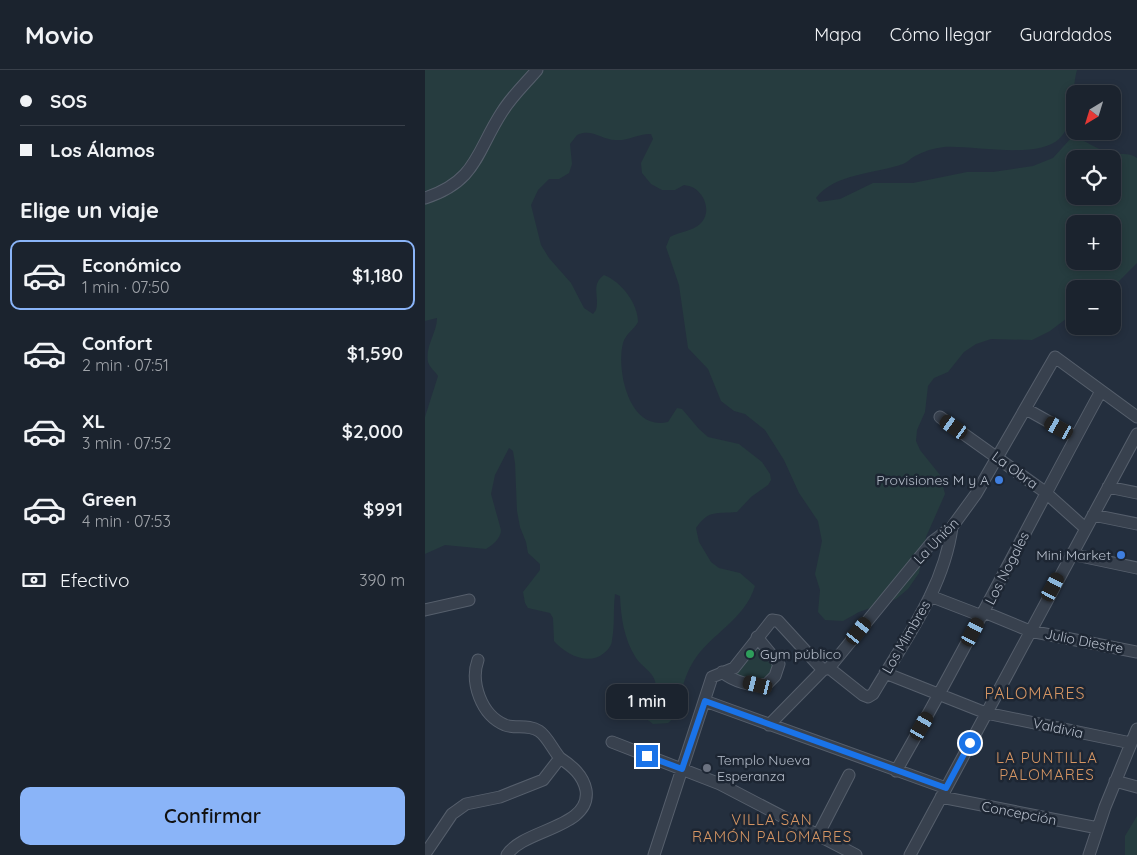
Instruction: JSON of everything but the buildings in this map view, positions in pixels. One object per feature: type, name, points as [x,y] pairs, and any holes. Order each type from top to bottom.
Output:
[{"type":"street","points":[[425,198],[447,189],[466,174],[478,157],[505,107],[537,70]]},
{"type":"street","name":"La Unión","points":[[769,725],[826,669],[931,542],[952,527],[998,457],[1055,357],[1101,391]]},
{"type":"street","points":[[1101,391],[1137,417]]},
{"type":"street","name":"Los Nogales","points":[[897,771],[940,696],[1045,492],[1101,391]]},
{"type":"street","points":[[1026,409],[1076,437]]},
{"type":"street","name":"La Obra","points":[[940,417],[1045,492],[1085,528]]},
{"type":"street","points":[[910,855],[1137,434]]},
{"type":"street","points":[[1108,487],[1137,492]]},
{"type":"street","points":[[1093,515],[1137,524]]},
{"type":"street","name":"Los Mimbres","points":[[826,669],[868,697],[873,694],[930,596],[944,567],[952,527]]},
{"type":"street","points":[[1071,554],[1137,568]]},
{"type":"street","name":"Julio Diestre","points":[[930,596],[1030,631],[1137,652]]},
{"type":"street","points":[[425,610],[469,600]]},
{"type":"street","points":[[654,855],[712,677],[734,668],[757,637],[773,620],[778,621],[826,669]]},
{"type":"street","points":[[722,672],[730,678],[758,685],[767,684],[777,671],[779,664],[757,637]]},
{"type":"street","points":[[478,660],[474,677],[476,686],[493,717],[504,725],[537,730],[543,734],[560,758],[575,769],[583,780],[586,802],[579,813],[570,820],[521,841],[507,855]]},
{"type":"street","name":"Valdivia","points":[[885,673],[986,713],[1131,743]]},
{"type":"street","name":"Concepción","points":[[705,701],[897,771],[944,793],[1097,828]]},
{"type":"street","points":[[1089,855],[1097,828],[1137,729]]},
{"type":"street","points":[[612,742],[720,784],[856,855]]},
{"type":"street","points":[[425,854],[452,814],[466,804],[500,798],[543,780],[560,758]]},
{"type":"street","points":[[818,835],[849,775]]},
{"type":"street","points":[[1115,781],[1137,786]]},
{"type":"green space","points":[[425,70],[530,70],[532,82],[544,70],[1077,70],[1074,85],[1066,85],[1066,130],[1060,138],[1050,145],[1022,150],[956,147],[933,149],[918,154],[903,164],[844,179],[824,190],[816,198],[819,202],[840,199],[873,183],[913,183],[967,172],[993,172],[1033,166],[1053,158],[1069,140],[1082,140],[1102,150],[1066,150],[1066,205],[1121,205],[1121,154],[1137,158],[1137,263],[1120,280],[1066,280],[1066,319],[1050,331],[1032,340],[991,339],[976,344],[964,352],[948,372],[934,378],[928,386],[925,412],[917,430],[916,441],[920,450],[940,475],[945,494],[926,537],[919,573],[908,589],[896,599],[859,612],[843,621],[825,620],[818,612],[820,590],[815,574],[822,541],[818,521],[799,493],[784,460],[765,430],[745,414],[734,411],[721,401],[708,369],[688,348],[679,285],[666,247],[670,237],[694,228],[704,219],[706,208],[703,197],[694,188],[689,186],[684,185],[675,190],[662,190],[651,184],[642,173],[641,163],[653,139],[651,134],[620,140],[587,133],[577,135],[570,144],[572,164],[569,173],[559,179],[549,179],[538,190],[531,205],[541,245],[549,258],[571,283],[584,308],[593,314],[597,305],[597,283],[604,275],[611,278],[628,294],[635,308],[638,322],[626,337],[621,355],[624,382],[628,396],[635,409],[644,418],[655,423],[668,422],[677,408],[682,409],[708,437],[739,444],[762,462],[770,474],[771,480],[768,485],[751,497],[737,512],[709,515],[696,528],[699,542],[711,562],[719,568],[740,573],[755,586],[743,609],[700,652],[693,662],[684,683],[677,713],[668,723],[653,724],[644,717],[655,681],[652,674],[641,664],[632,651],[622,620],[620,596],[615,594],[611,646],[604,653],[592,659],[578,657],[559,646],[554,641],[553,618],[550,613],[528,608],[525,603],[523,592],[540,570],[540,564],[528,553],[520,527],[517,511],[515,463],[513,451],[509,448],[495,475],[491,494],[501,530],[500,536],[486,549],[445,545],[425,554],[425,417],[438,376],[428,362],[428,350],[437,318],[425,321]]},
{"type":"green space","points":[[760,642],[778,663],[765,681],[737,678],[733,671]]},
{"type":"green space","points":[[1137,816],[1137,855],[1125,855],[1125,836]]},
{"type":"place","name":"Provisiones M y A","points":[[999,480]]},
{"type":"place","name":"Mini Market","points":[[1121,555]]},
{"type":"place","name":"Gym público","points":[[750,654]]},
{"type":"place","name":"Templo Nueva Esperanza","points":[[707,768]]},
{"type":"district","name":"PALOMARES","points":[[1035,693]]},
{"type":"district","name":"LA PUNTILLA PALOMARES","points":[[1047,766]]},
{"type":"district","name":"VILLA SAN RAMÓN PALOMARES","points":[[772,828]]},
{"type":"route","points":[[647,756],[682,769],[705,701],[946,788],[970,743]]}]
